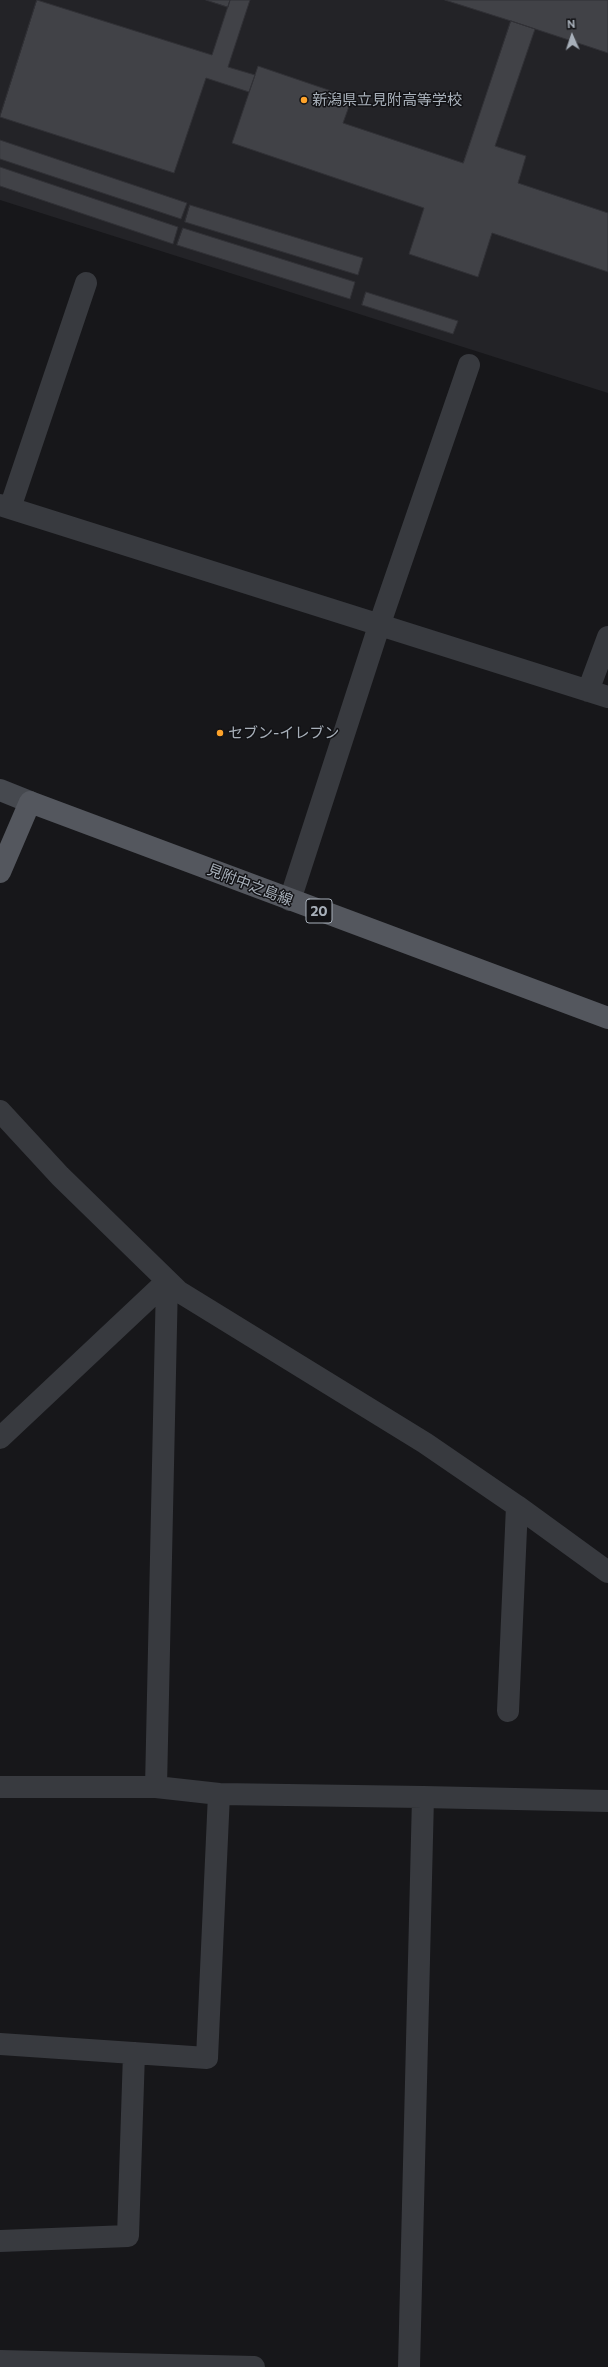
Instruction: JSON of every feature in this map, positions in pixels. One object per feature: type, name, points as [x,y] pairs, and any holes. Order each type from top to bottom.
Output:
[{"type":"main road","points":[[0,790],[30,802],[0,872]]},
{"type":"main road","name":"見附中之島線","points":[[30,802],[608,1018]]},
{"type":"street","points":[[86,283],[5,506],[380,623],[598,694],[608,637]]},
{"type":"street","points":[[290,900],[380,623],[469,365]]},
{"type":"street","points":[[0,1110],[60,1176],[178,1291],[425,1443],[517,1506],[608,1572]]},
{"type":"street","points":[[0,1438],[167,1281]]},
{"type":"street","points":[[156,1787],[167,1281]]},
{"type":"street","points":[[508,1711],[517,1506]]},
{"type":"street","points":[[0,1787],[156,1787],[219,1794],[423,1796],[608,1801]]},
{"type":"street","points":[[0,2044],[207,2058],[219,1794]]},
{"type":"street","points":[[410,2367],[423,1796]]},
{"type":"street","points":[[0,2241],[128,2236],[134,2053]]},
{"type":"street","points":[[0,2361],[254,2367]]},
{"type":"shaded area","name":"新潟県立見附高等学校","points":[[0,0],[608,0],[608,393],[0,200]]},
{"type":"building","points":[[37,0],[212,55],[230,0],[250,0],[228,67],[255,75],[249,92],[206,78],[174,173],[0,117]]},
{"type":"building","points":[[206,0],[230,0],[228,7]]},
{"type":"building","points":[[445,0],[608,0],[608,53],[511,21]]},
{"type":"building","points":[[511,21],[535,29],[495,146],[526,156],[518,183],[608,213],[608,272],[492,233],[478,277],[409,254],[424,208],[232,143],[258,66],[352,98],[343,123],[463,163]]},
{"type":"building","points":[[0,140],[187,203],[181,219],[0,159]]},
{"type":"building","points":[[0,167],[178,227],[173,244],[0,186]]},
{"type":"building","points":[[190,205],[363,258],[358,275],[185,222]]},
{"type":"building","points":[[183,228],[355,282],[350,299],[177,245]]},
{"type":"building","points":[[366,292],[458,321],[453,334],[362,305]]},
{"type":"place","name":"新潟県立見附高等学校","points":[[304,100]]},
{"type":"place","name":"セブン-イレブン","points":[[220,733]]}]
